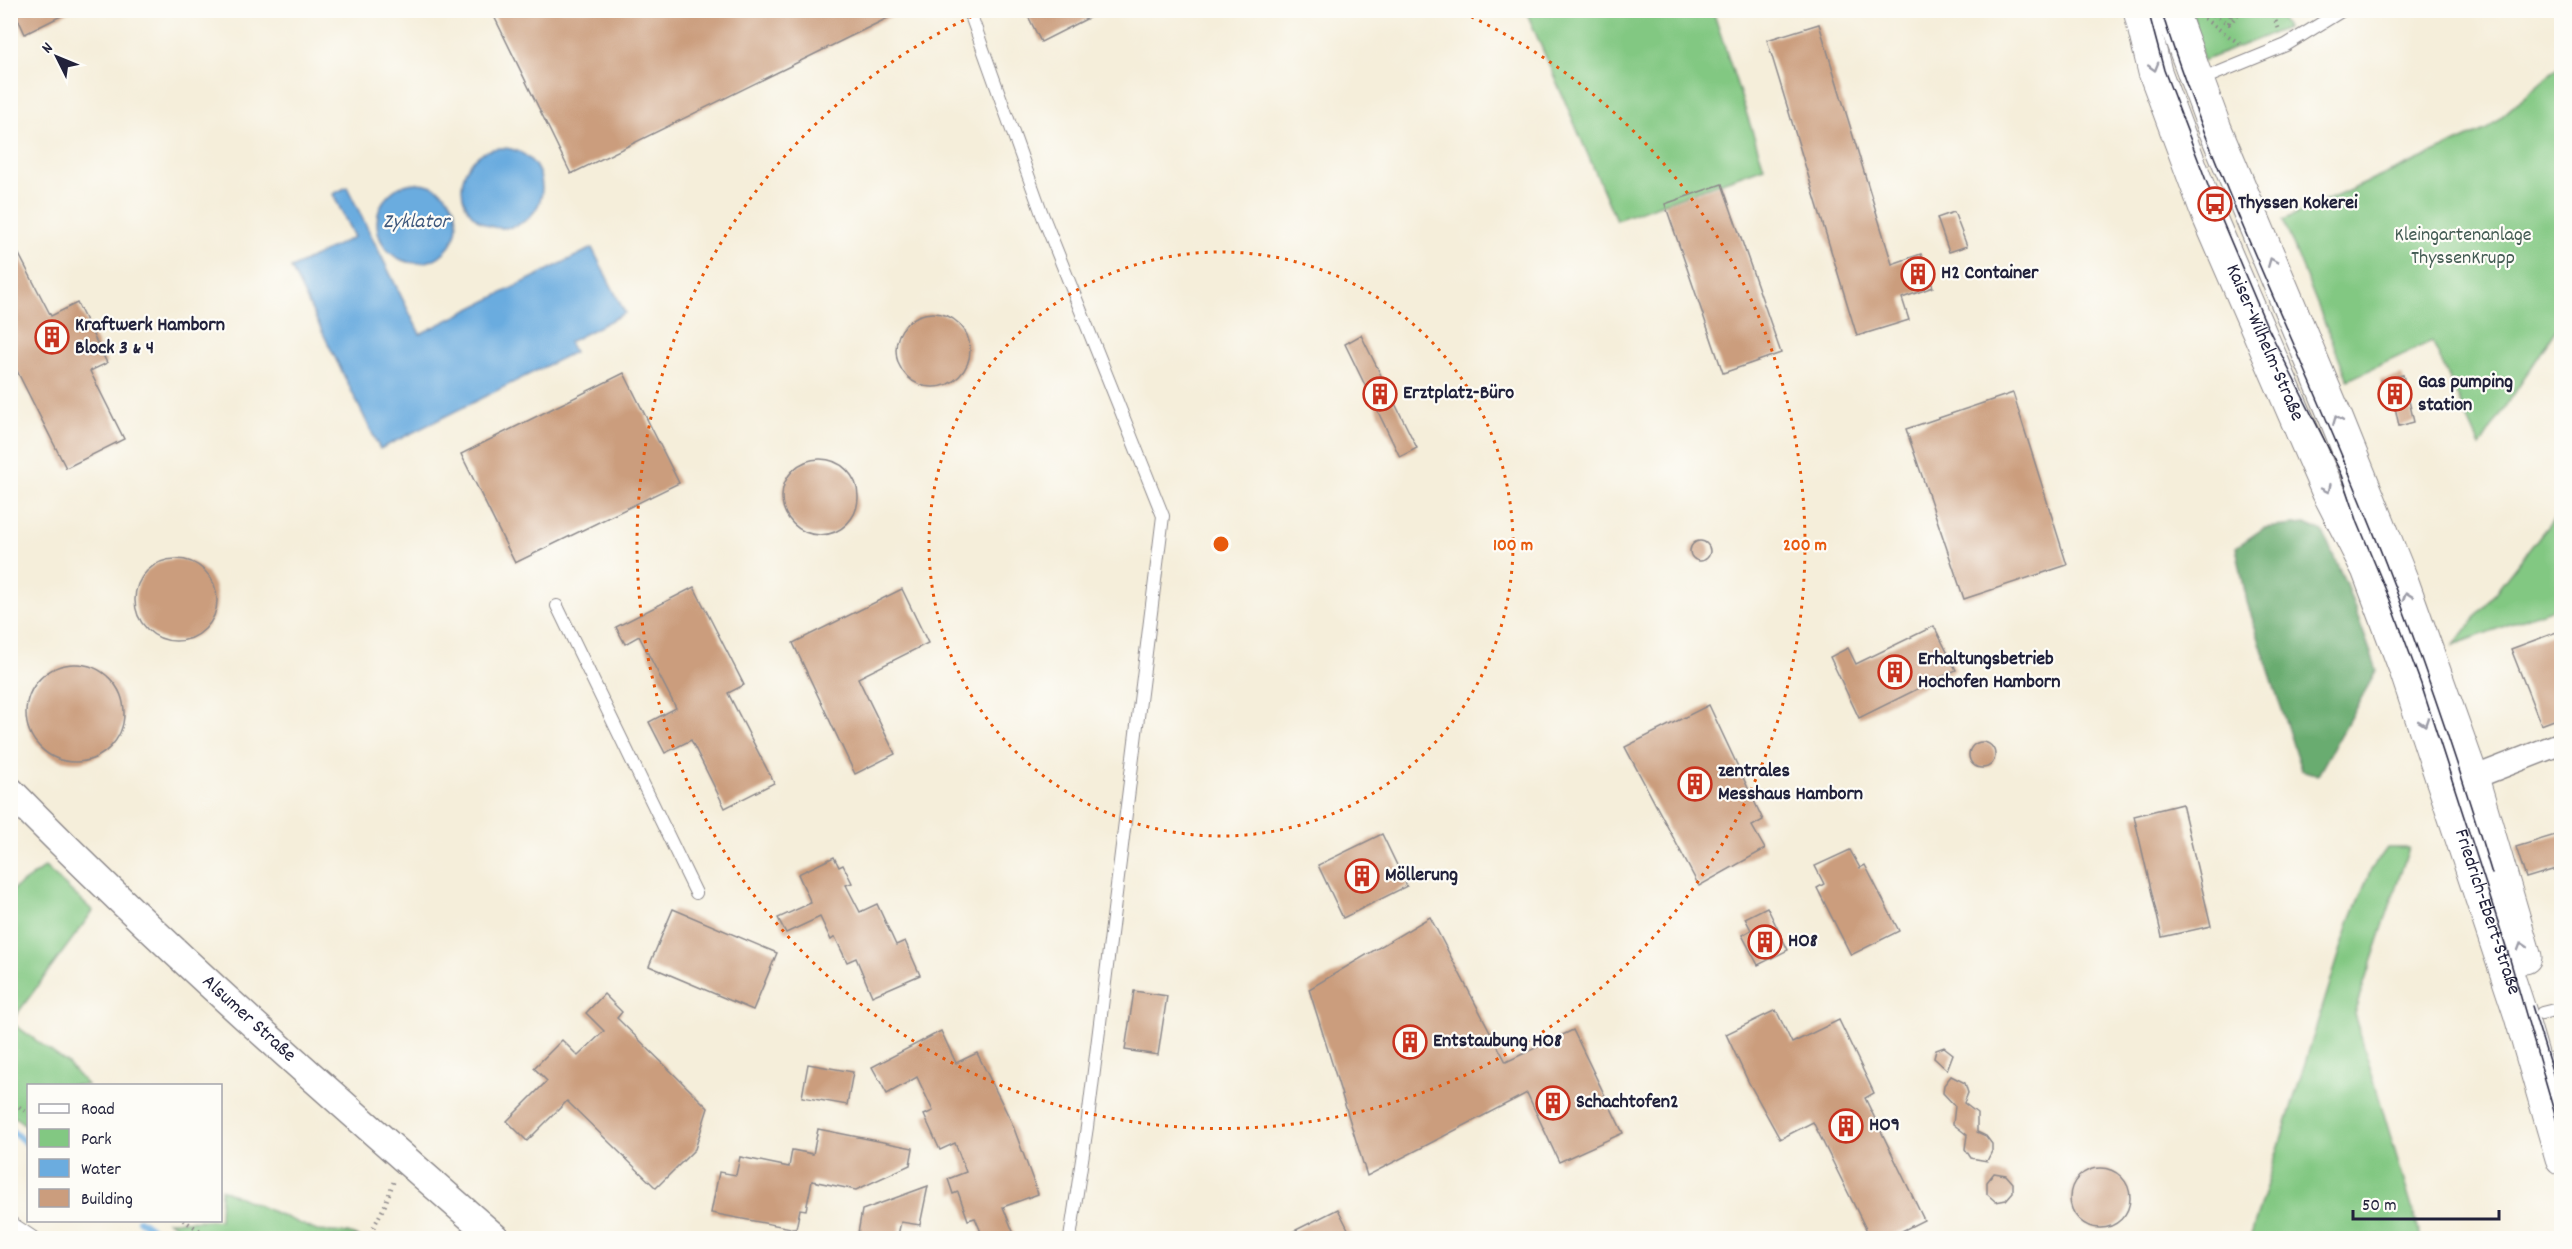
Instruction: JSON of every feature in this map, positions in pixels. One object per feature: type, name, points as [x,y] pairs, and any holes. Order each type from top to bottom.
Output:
[{"type":"main road","name":"Kaiser-Wilhelm-Straße","points":[[2140,10],[2155,72],[2208,214],[2323,480],[2416,659]]},
{"type":"main road","name":"Kaiser-Wilhelm-Straße","points":[[2171,10],[2197,82],[2336,418],[2416,659]]},
{"type":"main road","name":"Friedrich-Ebert-Straße","points":[[2416,659],[2459,783],[2552,1011],[2562,1083]]},
{"type":"main road","name":"Friedrich-Ebert-Straße","points":[[2459,783],[2520,1013],[2562,1158]]},
{"type":"street","points":[[2459,783],[2562,743]]},
{"type":"street","name":"Alsumer Straße","points":[[10,791],[110,890],[261,1030],[495,1239]]},
{"type":"lane","points":[[969,10],[1042,213],[1163,516],[1087,1127],[1070,1239]]},
{"type":"lane","points":[[2197,82],[2286,45],[2343,10]]},
{"type":"lane","points":[[556,606],[696,893]]},
{"type":"lane","points":[[10,1222],[33,1239]]},
{"type":"path","points":[[2229,24],[2232,10]]},
{"type":"path","points":[[2229,24],[2242,10]]},
{"type":"path","points":[[2271,10],[2286,45]]},
{"type":"path","points":[[2228,36],[2203,18],[2207,11],[2229,24]]},
{"type":"path","points":[[10,1099],[27,1113]]},
{"type":"path","points":[[368,1239],[385,1205],[403,1155]]},
{"type":"path","points":[[185,1222],[212,1239]]},
{"type":"green space","points":[[1526,11],[1713,11],[1764,167],[1616,220]]},
{"type":"green space","points":[[2192,11],[2278,11],[2286,28],[2203,61]]},
{"type":"green space","name":"Kleingartenanlage ThyssenKrupp","points":[[2561,65],[2561,322],[2480,446],[2432,341],[2348,380],[2283,220],[2487,129]]},
{"type":"green space","points":[[2561,509],[2561,605],[2454,645]]},
{"type":"green space","points":[[2305,524],[2323,532],[2346,584],[2377,670],[2318,775],[2301,770],[2247,602],[2236,547],[2264,528]]},
{"type":"green space","points":[[2387,848],[2409,848],[2354,1014],[2421,1238],[2250,1238],[2349,923],[2371,870]]},
{"type":"green space","points":[[45,867],[93,911],[11,1022],[11,891]]},
{"type":"green space","points":[[11,1022],[67,1063],[86,1084],[27,1084],[27,1126],[11,1114]]},
{"type":"green space","points":[[222,1189],[317,1231],[348,1233],[361,1238],[195,1238],[170,1222],[222,1222]]},
{"type":"water","name":"Zyklator","points":[[502,148],[517,151],[530,160],[539,173],[542,188],[539,203],[530,216],[517,225],[502,228],[487,225],[474,216],[465,203],[462,188],[465,173],[474,160],[487,151]]},
{"type":"water","name":"Zyklator","points":[[417,183],[432,186],[445,195],[454,208],[457,223],[454,238],[445,251],[432,260],[417,263],[402,260],[389,251],[380,238],[377,223],[380,208],[389,195],[402,186]]},
{"type":"water","points":[[347,187],[420,334],[592,248],[625,313],[569,342],[574,352],[380,449],[291,268],[354,237],[333,194]]},
{"type":"building","points":[[14,10],[73,10],[25,34]]},
{"type":"building","points":[[491,10],[904,10],[571,174]]},
{"type":"building","points":[[1025,10],[1104,10],[1041,42]]},
{"type":"building","points":[[1819,24],[1892,264],[1921,254],[1933,287],[1902,298],[1909,320],[1857,336],[1767,40]]},
{"type":"building","points":[[1722,184],[1781,353],[1723,373],[1665,204]]},
{"type":"building","points":[[1954,212],[1967,246],[1949,252],[1937,218]]},
{"type":"building","name":"Kraftwerk Hamborn Block 3 & 4","points":[[10,237],[51,316],[77,303],[107,363],[90,371],[124,439],[66,468],[10,357]]},
{"type":"building","points":[[933,313],[954,319],[964,329],[970,350],[964,371],[954,381],[933,387],[912,381],[902,371],[896,350],[902,329],[912,319]]},
{"type":"building","name":"Erztplatz-Büro","points":[[1361,335],[1417,448],[1400,457],[1345,344]]},
{"type":"building","points":[[624,373],[679,483],[515,563],[461,454]]},
{"type":"building","name":"Gas pumping station","points":[[2403,375],[2414,422],[2399,426],[2395,407],[2387,409],[2380,380]]},
{"type":"building","points":[[2013,393],[2067,565],[1964,599],[1906,429]]},
{"type":"building","points":[[820,459],[835,462],[847,470],[855,482],[858,497],[855,512],[847,524],[835,532],[820,535],[805,532],[793,524],[785,512],[782,497],[785,482],[793,470],[805,462]]},
{"type":"building","points":[[1700,541],[1707,544],[1710,551],[1707,558],[1700,561],[1693,558],[1690,551],[1693,544]]},
{"type":"building","points":[[176,559],[192,562],[205,571],[214,584],[217,600],[214,616],[205,629],[192,638],[176,641],[160,638],[147,629],[138,616],[135,600],[138,584],[147,571],[160,562]]},
{"type":"building","points":[[694,587],[744,685],[728,693],[774,783],[725,808],[691,740],[665,753],[649,722],[676,708],[639,636],[625,644],[616,627]]},
{"type":"building","points":[[902,589],[928,643],[858,678],[895,754],[855,774],[793,643]]},
{"type":"building","name":"Erhaltungsbetrieb Hochofen Hamborn","points":[[1934,626],[1956,670],[1859,718],[1830,657],[1848,648],[1856,664]]},
{"type":"building","points":[[2562,630],[2562,717],[2541,725],[2511,649]]},
{"type":"building","points":[[75,664],[94,668],[110,678],[120,694],[124,713],[120,732],[110,748],[94,758],[75,762],[56,758],[40,748],[30,732],[26,713],[30,694],[40,678],[56,668]]},
{"type":"building","name":"zentrales Messhaus Hamborn","points":[[1709,705],[1763,820],[1752,826],[1765,849],[1699,886],[1625,747]]},
{"type":"building","points":[[1982,742],[1991,746],[1995,755],[1991,764],[1982,768],[1973,764],[1969,755],[1973,746]]},
{"type":"building","points":[[2182,804],[2211,926],[2162,937],[2134,816]]},
{"type":"building","points":[[2562,833],[2562,867],[2526,878],[2516,847]]},
{"type":"building","name":"Möllerung","points":[[1382,834],[1407,886],[1343,918],[1318,865]]},
{"type":"building","points":[[1850,850],[1860,868],[1865,865],[1899,931],[1851,955],[1817,888],[1824,884],[1815,866]]},
{"type":"building","points":[[834,857],[839,867],[843,865],[852,883],[846,885],[860,912],[877,904],[896,945],[905,941],[920,975],[872,996],[856,958],[847,962],[835,937],[831,940],[820,917],[786,933],[778,918],[811,903],[798,874]]},
{"type":"building","name":"HO8","points":[[1767,907],[1788,950],[1758,965],[1742,935],[1751,930],[1745,918]]},
{"type":"building","points":[[673,909],[777,953],[753,1010],[649,966]]},
{"type":"building","name":"Entstaubung HO8","points":[[1430,917],[1506,1062],[1573,1030],[1623,1133],[1559,1162],[1527,1093],[1367,1176],[1309,989]]},
{"type":"building","points":[[1134,991],[1167,996],[1158,1055],[1125,1050]]},
{"type":"building","points":[[604,994],[622,1012],[617,1018],[708,1108],[695,1149],[656,1188],[567,1101],[527,1141],[507,1121],[547,1081],[534,1068],[562,1040],[578,1056],[604,1031],[586,1013]]},
{"type":"building","name":"HO9","points":[[1776,1010],[1792,1043],[1839,1020],[1874,1093],[1865,1098],[1924,1220],[1886,1239],[1871,1239],[1813,1122],[1780,1139],[1748,1081],[1726,1034]]},
{"type":"building","points":[[941,1031],[956,1063],[977,1053],[1012,1123],[1038,1194],[1003,1207],[1016,1239],[984,1239],[975,1218],[968,1220],[958,1192],[953,1194],[948,1179],[966,1172],[955,1143],[940,1150],[924,1115],[933,1111],[917,1077],[887,1094],[872,1067]]},
{"type":"building","points":[[1944,1047],[1953,1054],[1947,1070],[1934,1058],[1936,1050]]},
{"type":"building","points":[[808,1064],[853,1072],[847,1105],[802,1097]]},
{"type":"building","points":[[1951,1076],[1965,1083],[1968,1093],[1964,1103],[1977,1113],[1977,1132],[1986,1136],[1992,1144],[1992,1151],[1987,1161],[1971,1158],[1965,1149],[1967,1135],[1953,1124],[1955,1106],[1943,1093],[1944,1085]]},
{"type":"building","points":[[818,1129],[913,1148],[910,1165],[856,1190],[812,1181],[806,1210],[800,1209],[796,1229],[711,1213],[719,1172],[736,1175],[740,1157],[789,1167],[792,1150],[813,1154]]},
{"type":"building","points":[[2100,1168],[2117,1173],[2125,1181],[2130,1198],[2125,1215],[2117,1223],[2100,1228],[2083,1223],[2075,1215],[2070,1198],[2075,1181],[2083,1173]]},
{"type":"building","points":[[1994,1173],[2006,1175],[2013,1183],[2013,1192],[2006,1200],[1996,1202],[1987,1194],[1987,1182]]},
{"type":"building","points":[[928,1186],[920,1225],[901,1222],[897,1239],[857,1239],[862,1210]]},
{"type":"building","points":[[1338,1209],[1353,1239],[1278,1239]]},
{"type":"waterway","points":[[10,1129],[27,1144]]},
{"type":"waterway","points":[[142,1222],[166,1238]]},
{"type":"tram line","points":[[2148,10],[2164,70],[2215,204],[2266,324],[2342,475],[2358,523],[2421,684],[2509,956],[2562,1139]]},
{"type":"tram line","points":[[2161,10],[2205,134],[2378,543],[2446,731],[2492,874]]},
{"type":"tram line","points":[[2532,1006],[2562,1103]]},
{"type":"place","name":"Thyssen Kokerei","points":[[2215,204]]},
{"type":"place","name":"H2 Container","points":[[1918,274]]},
{"type":"place","name":"Kraftwerk Hamborn Block 3 & 4","points":[[52,337]]},
{"type":"place","name":"Erztplatz-Büro","points":[[1380,394]]},
{"type":"place","name":"Gas pumping station","points":[[2395,394]]},
{"type":"place","name":"Erhaltungsbetrieb Hochofen Hamborn","points":[[1895,672]]},
{"type":"place","name":"zentrales Messhaus Hamborn","points":[[1695,784]]},
{"type":"place","name":"Möllerung","points":[[1362,876]]},
{"type":"place","name":"HO8","points":[[1765,942]]},
{"type":"place","name":"Entstaubung HO8","points":[[1410,1042]]},
{"type":"place","name":"Schachtofen2","points":[[1553,1103]]},
{"type":"place","name":"HO9","points":[[1846,1126]]}]
